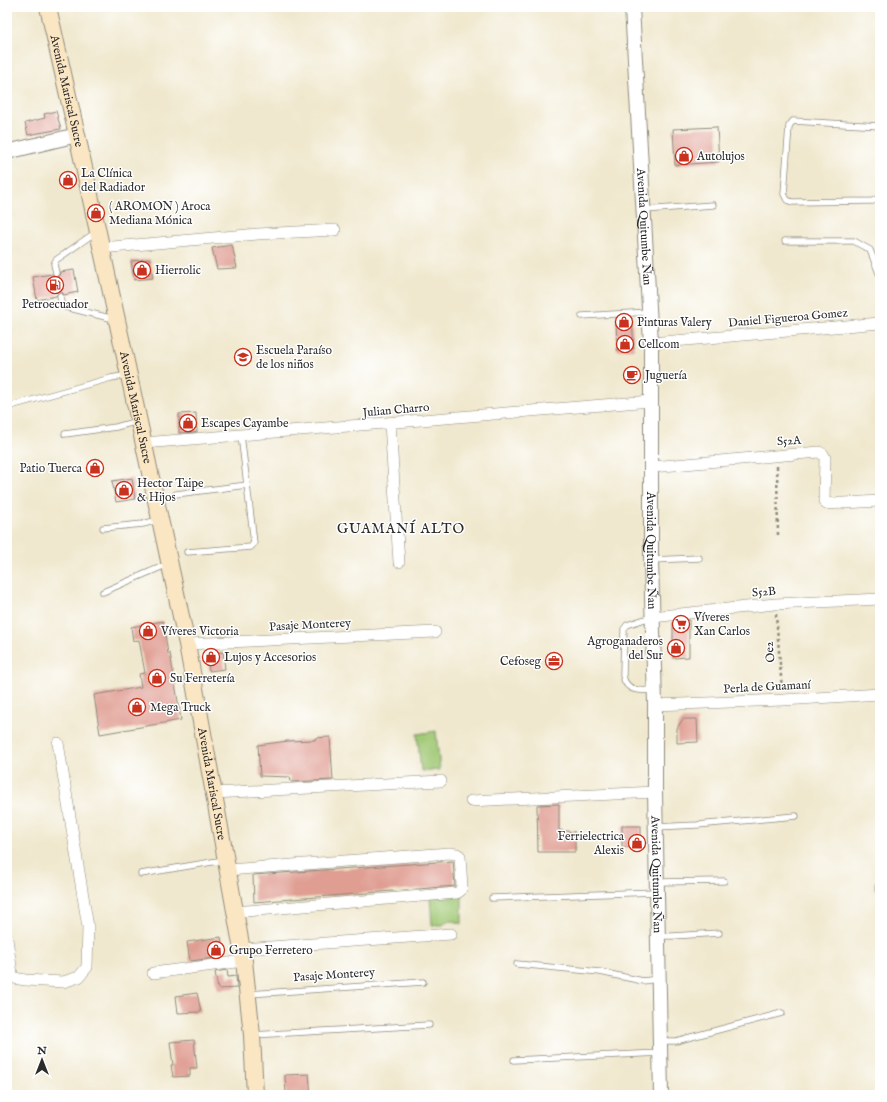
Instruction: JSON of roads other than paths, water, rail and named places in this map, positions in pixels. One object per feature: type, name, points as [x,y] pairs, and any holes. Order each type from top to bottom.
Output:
[{"type":"main road","name":"Avenida Mariscal Sucre","points":[[48,7],[144,443],[168,564],[187,644],[243,955],[252,1034],[255,1095]]},
{"type":"street","name":"Avenida Quitumbe Ñan","points":[[632,7],[651,343],[651,560],[655,705],[655,826],[661,1095]]},
{"type":"street","points":[[7,152],[77,135]]},
{"type":"street","points":[[101,248],[258,234],[334,230]]},
{"type":"street","name":"Daniel Figueroa Gomez","points":[[651,343],[880,323]]},
{"type":"street","name":"Julian Charro","points":[[144,443],[651,401]]},
{"type":"street","points":[[390,423],[399,562]]},
{"type":"street","name":"S52A","points":[[652,467],[819,452],[823,454],[825,458],[824,502],[826,504],[880,501]]},
{"type":"street","name":"S52B","points":[[652,617],[775,604],[880,599]]},
{"type":"street","name":"Pasaje Monterey","points":[[187,644],[436,632]]},
{"type":"street","name":"Perla de Guamaní","points":[[655,705],[783,700],[880,694]]},
{"type":"street","points":[[7,940],[10,976],[25,980],[64,982],[79,977],[87,968],[88,927],[58,743]]},
{"type":"street","points":[[214,793],[441,781]]},
{"type":"street","points":[[471,801],[655,792]]},
{"type":"street","points":[[227,865],[449,853],[460,856],[461,861],[462,887],[457,893],[236,912]]},
{"type":"street","points":[[153,973],[243,955],[451,934]]},
{"type":"lane","points":[[880,126],[793,121],[790,126],[784,194],[787,200],[792,202],[873,201],[880,197]]},
{"type":"lane","points":[[643,210],[713,205]]},
{"type":"lane","points":[[56,273],[54,264],[56,260],[98,231]]},
{"type":"lane","points":[[785,241],[854,241],[870,250],[880,276]]},
{"type":"lane","points":[[60,296],[61,303],[65,307],[117,319]]},
{"type":"lane","points":[[582,316],[649,312]]},
{"type":"lane","points":[[7,406],[111,378],[128,375]]},
{"type":"lane","points":[[65,434],[116,427],[139,421]]},
{"type":"lane","points":[[187,552],[251,547],[254,543],[241,435]]},
{"type":"lane","points":[[176,494],[247,485]]},
{"type":"lane","points":[[103,528],[143,524],[160,520]]},
{"type":"lane","points":[[651,560],[699,558]]},
{"type":"lane","points":[[103,592],[168,564]]},
{"type":"lane","points":[[652,617],[627,625],[624,629],[622,676],[630,688],[639,691],[654,690]]},
{"type":"lane","points":[[655,826],[697,825],[796,816]]},
{"type":"lane","points":[[141,874],[227,865]]},
{"type":"lane","points":[[492,898],[657,887],[724,880]]},
{"type":"lane","points":[[658,936],[719,933]]},
{"type":"lane","points":[[517,964],[600,972],[643,981],[659,979]]},
{"type":"lane","name":"Pasaje Monterey","points":[[248,994],[422,982]]},
{"type":"lane","points":[[514,1060],[660,1047],[676,1041],[782,1013]]},
{"type":"lane","points":[[252,1034],[429,1025]]},
{"type":"place","name":"Autolujos","points":[[684,156]]},
{"type":"place","name":"La Clínica del Radiador","points":[[68,180]]},
{"type":"place","name":"( AROMON ) Aroca Mediana Mónica","points":[[96,213]]},
{"type":"place","name":"Hierrolic","points":[[142,270]]},
{"type":"place","name":"Petroecuador","points":[[55,285]]},
{"type":"place","name":"Pinturas Valery","points":[[624,322]]},
{"type":"place","name":"Cellcom","points":[[625,344]]},
{"type":"place","name":"Escuela Paraíso de los niños","points":[[243,357]]},
{"type":"place","name":"Juguería","points":[[632,375]]},
{"type":"place","name":"Escapes Cayambe","points":[[188,423]]},
{"type":"place","name":"Patio Tuerca","points":[[95,468]]},
{"type":"place","name":"Hector Taipe & Hijos","points":[[124,490]]},
{"type":"place","name":"Víveres Xan Carlos","points":[[681,624]]},
{"type":"place","name":"Víveres Victoria","points":[[148,631]]},
{"type":"place","name":"Agroganaderos del Sur","points":[[676,648]]},
{"type":"place","name":"Lujos y Accesorios","points":[[211,657]]},
{"type":"place","name":"Cefoseg","points":[[554,661]]},
{"type":"place","name":"Su Ferretería","points":[[157,678]]},
{"type":"place","name":"Mega Truck","points":[[137,707]]},
{"type":"place","name":"Ferrielectrica Alexis","points":[[637,843]]},
{"type":"place","name":"Grupo Ferretero","points":[[216,950]]},
{"type":"district","name":"GUAMANÍ ALTO","points":[[401,529]]}]
